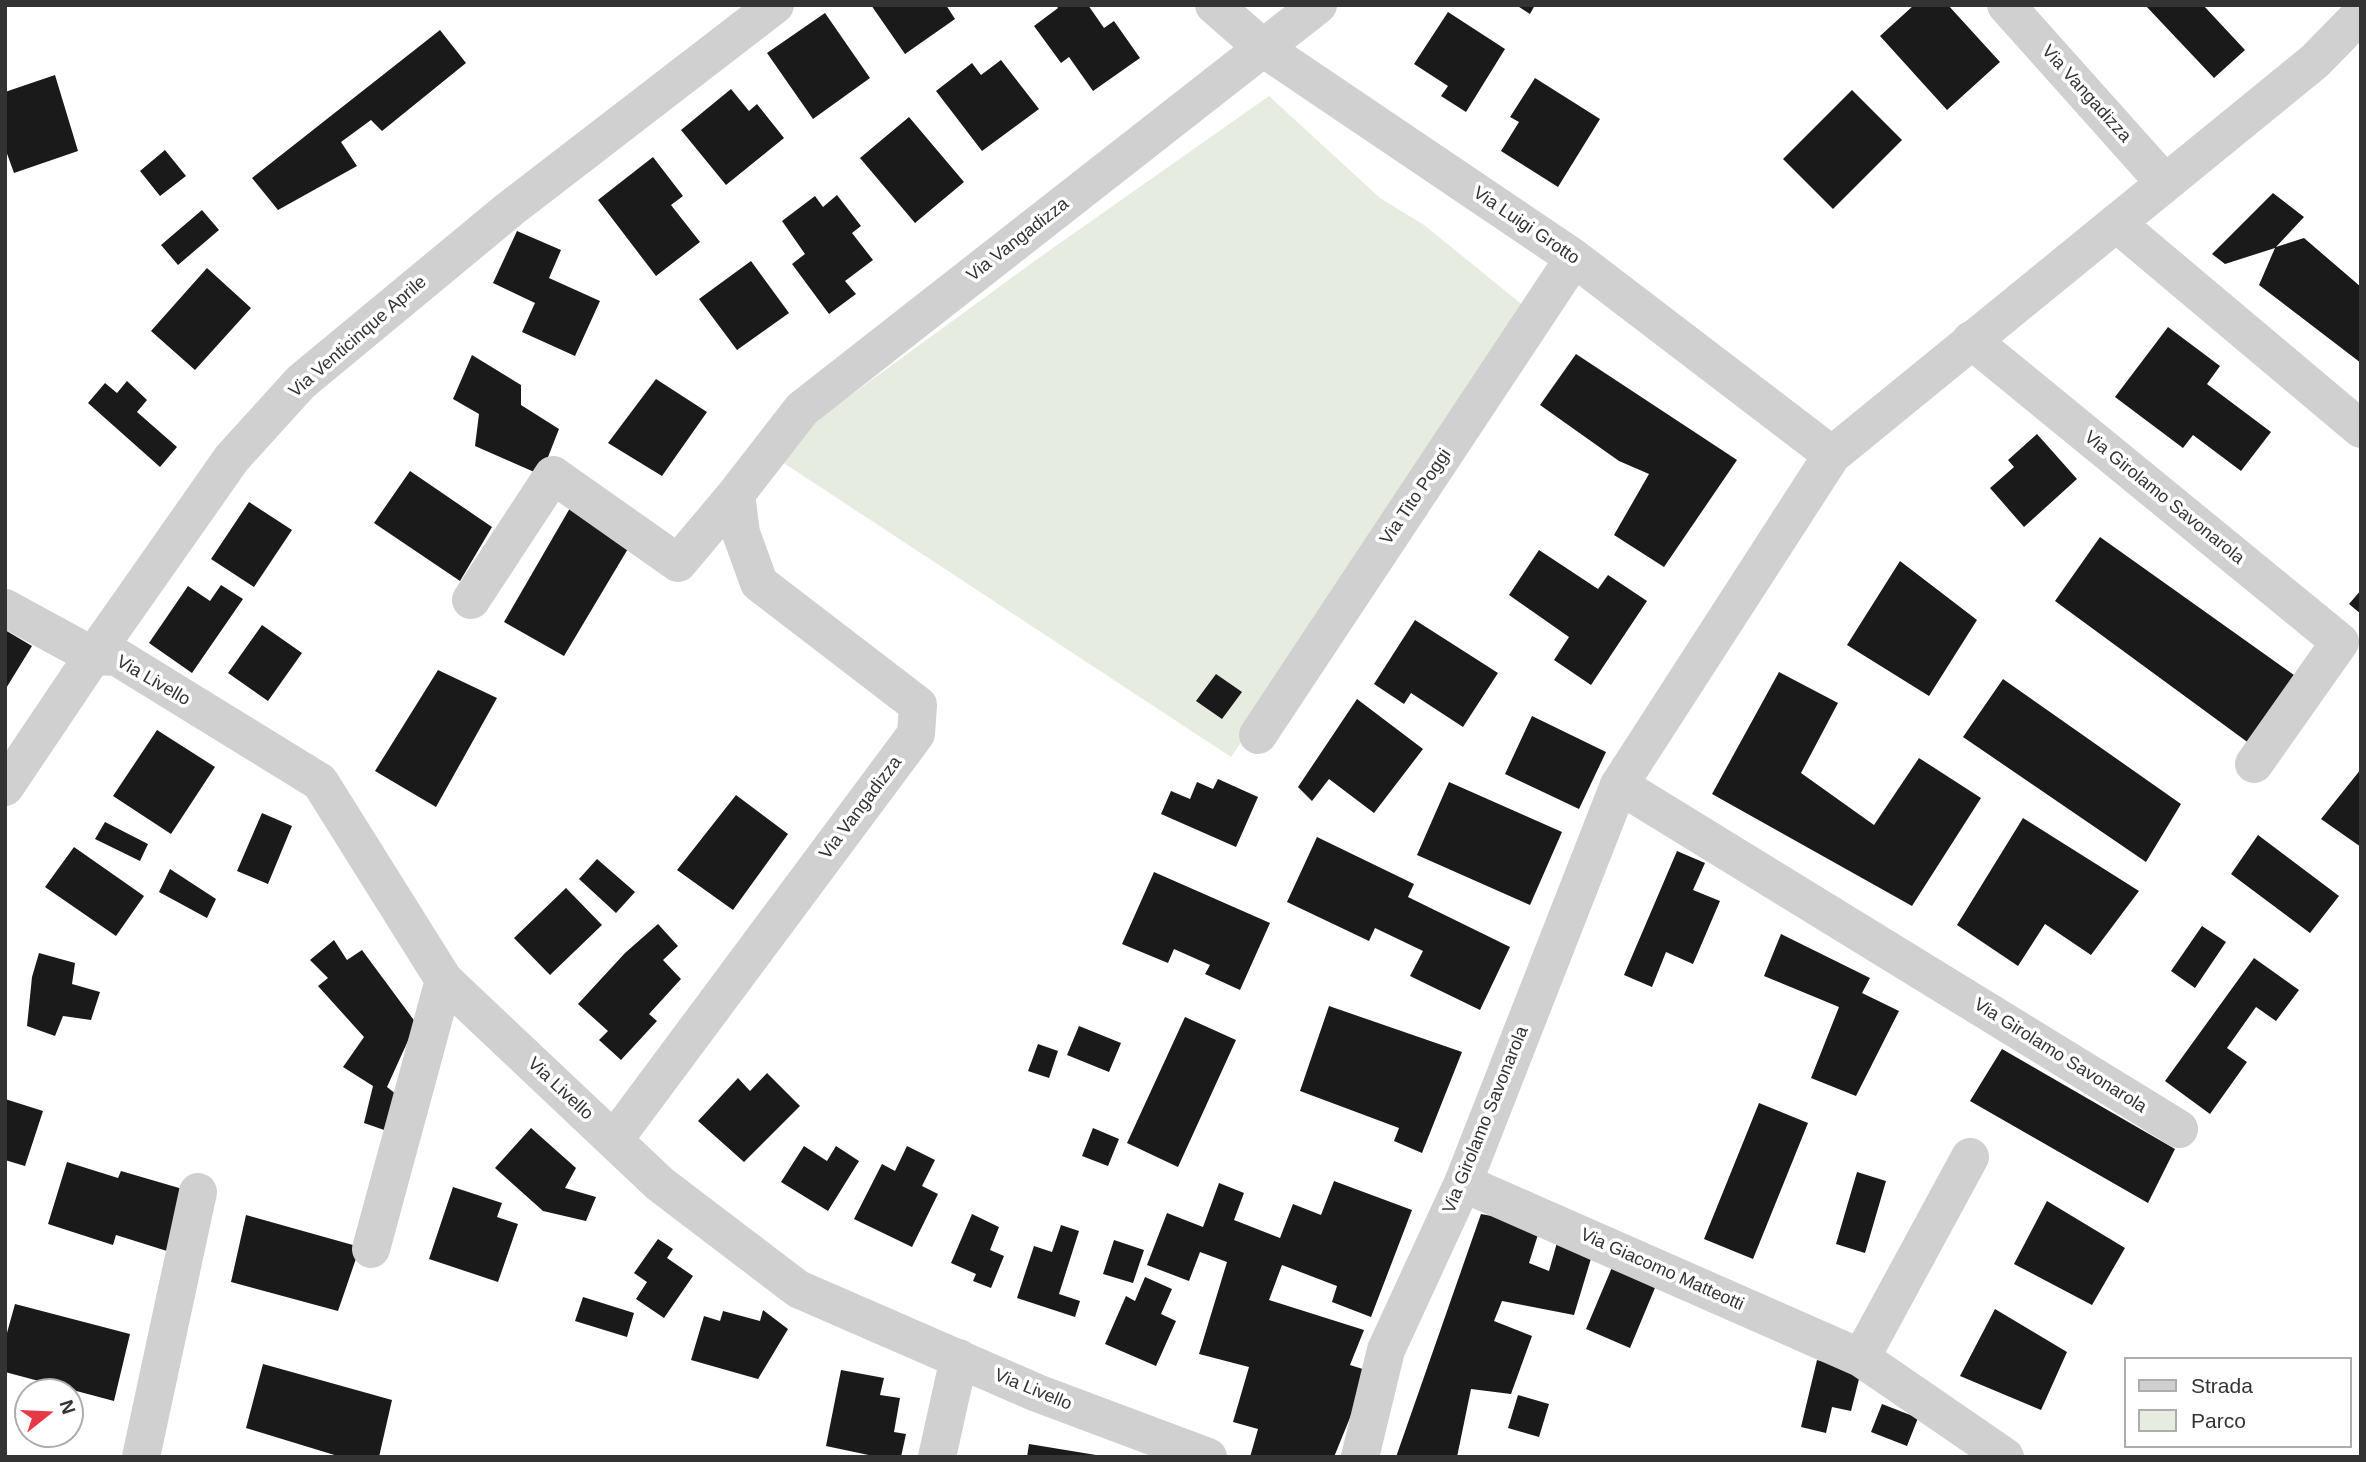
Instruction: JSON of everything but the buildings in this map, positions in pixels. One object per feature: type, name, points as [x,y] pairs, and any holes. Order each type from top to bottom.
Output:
[{"type":"street","name":"Via Venticinque Aprile","points":[[5,787],[232,458],[301,382],[510,209],[775,5]]},
{"type":"street","name":"Via Luigi Grotto","points":[[1214,5],[1263,48],[1574,258],[1832,455]]},
{"type":"street","name":"Via Vangadizza","points":[[471,600],[553,475],[678,563],[802,409],[1318,5]]},
{"type":"street","name":"Via Vangadizza","points":[[2006,5],[2165,183]]},
{"type":"street","name":"Via Girolamo Savonarola","points":[[1360,1457],[1386,1350],[1464,1183],[1619,785],[1832,455],[2315,61],[2361,14]]},
{"type":"street","points":[[2116,223],[2361,429]]},
{"type":"street","name":"Via Tito Poggi","points":[[1258,735],[1574,258]]},
{"type":"street","name":"Via Girolamo Savonarola","points":[[1971,340],[2340,642],[2254,764]]},
{"type":"street","name":"Via Vangadizza","points":[[614,1140],[916,734],[918,705],[759,583],[741,533],[736,494]]},
{"type":"street","name":"Via Livello","points":[[5,608],[93,656],[117,657],[320,782],[444,980],[660,1184],[798,1289],[1037,1393],[1208,1457]]},
{"type":"street","name":"Via Girolamo Savonarola","points":[[1619,785],[2179,1129]]},
{"type":"street","points":[[372,1250],[444,980]]},
{"type":"street","points":[[1861,1358],[1970,1157]]},
{"type":"street","name":"Via Giacomo Matteotti","points":[[1464,1183],[1861,1358],[2005,1457]]},
{"type":"street","points":[[141,1457],[198,1192]]},
{"type":"street","points":[[937,1457],[959,1358]]},
{"type":"green space","points":[[1269,96],[1380,198],[1424,225],[1535,315],[1231,757],[770,454],[1036,260]]}]
